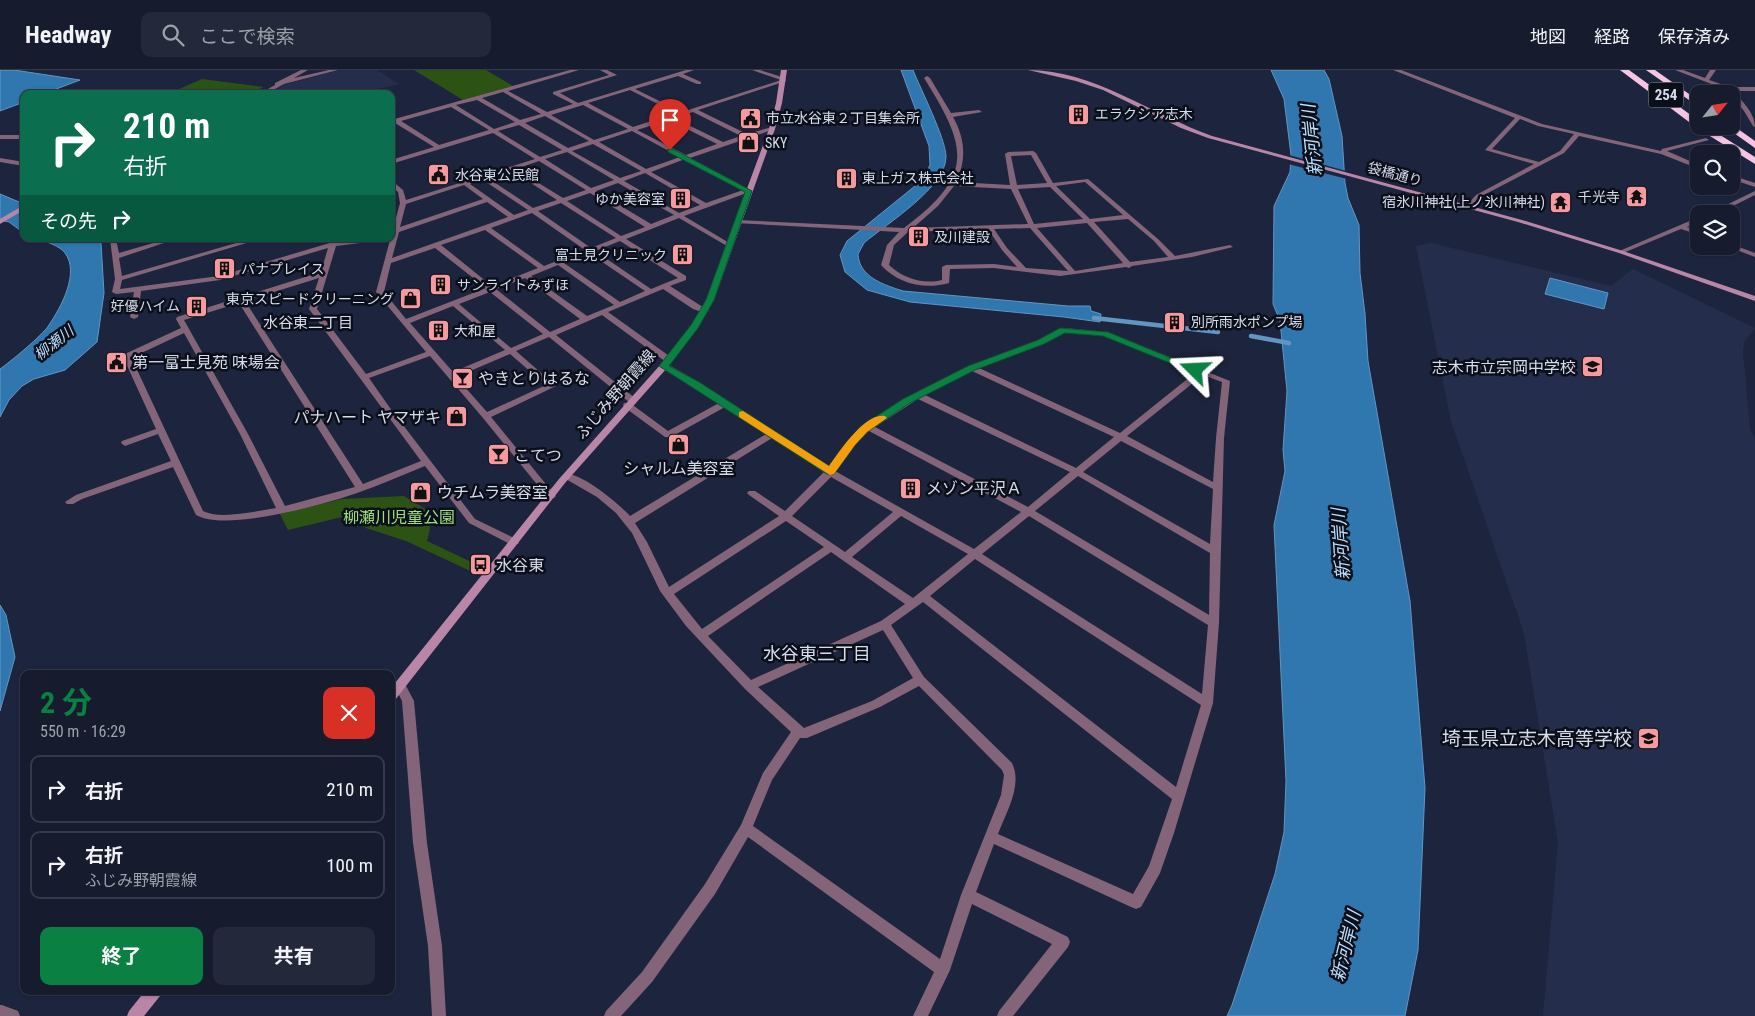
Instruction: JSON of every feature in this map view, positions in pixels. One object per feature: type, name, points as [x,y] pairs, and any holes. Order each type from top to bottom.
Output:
[{"type":"highway","points":[[1624,70],[1690,119]]},
{"type":"highway","name":"254","points":[[1634,70],[1690,111]]},
{"type":"highway","name":"254","points":[[1650,70],[1690,99]]},
{"type":"highway","points":[[1657,70],[1690,94]]},
{"type":"highway","points":[[1740,130],[1754,144]]},
{"type":"highway","points":[[1740,134],[1754,144]]},
{"type":"highway","points":[[1715,135],[1755,159]]},
{"type":"highway","points":[[1723,135],[1755,159]]},
{"type":"main road","name":"袋橋通り","points":[[1031,70],[1090,84],[1117,94],[1192,131],[1256,150],[1468,206],[1621,252],[1755,299]]},
{"type":"main road","name":"ふじみ野朝霞線","points":[[395,691],[550,496],[666,363],[705,311],[772,129],[783,77]]},
{"type":"main road","points":[[0,222],[20,210]]},
{"type":"main road","points":[[134,1016],[152,995]]},
{"type":"street","points":[[268,90],[305,70]]},
{"type":"street","points":[[277,84],[335,70]]},
{"type":"street","points":[[395,121],[576,70]]},
{"type":"street","points":[[603,70],[614,75],[556,93],[749,191]]},
{"type":"street","points":[[395,161],[691,70]]},
{"type":"street","points":[[755,70],[774,78],[783,77]]},
{"type":"street","points":[[1396,70],[1540,125],[1663,154],[1690,163]]},
{"type":"street","points":[[1678,70],[1720,85]]},
{"type":"street","points":[[1707,79],[1713,70]]},
{"type":"street","points":[[679,74],[699,83]]},
{"type":"street","points":[[395,208],[783,77]]},
{"type":"street","points":[[927,78],[951,115],[962,152],[961,168],[951,184],[931,208],[904,230],[889,246],[885,266],[900,277],[913,281],[945,285],[946,267],[994,266],[1060,274],[1073,273],[1129,266],[1230,246]]},
{"type":"street","points":[[631,88],[680,113]]},
{"type":"street","points":[[1740,89],[1755,89]]},
{"type":"street","points":[[503,90],[705,205]]},
{"type":"street","points":[[478,98],[729,245]]},
{"type":"street","points":[[1740,103],[1755,125]]},
{"type":"street","points":[[452,105],[650,227]]},
{"type":"street","points":[[692,109],[746,136]]},
{"type":"street","points":[[951,115],[979,112]]},
{"type":"street","points":[[668,117],[722,144]]},
{"type":"street","points":[[1519,117],[1488,150],[1540,164]]},
{"type":"street","points":[[395,122],[438,147]]},
{"type":"street","points":[[387,262],[722,144],[772,129]]},
{"type":"street","points":[[1468,206],[1478,196],[1562,152],[1577,134]]},
{"type":"street","points":[[0,137],[20,137]]},
{"type":"street","points":[[1663,154],[1664,150],[1706,140]]},
{"type":"street","points":[[1073,273],[1032,226],[1014,188],[1008,154],[1033,153],[1052,186],[1088,220],[1129,266]]},
{"type":"street","points":[[0,160],[20,163]]},
{"type":"street","points":[[451,376],[683,278],[511,168]]},
{"type":"street","points":[[483,177],[651,292]]},
{"type":"street","points":[[951,184],[1014,188],[1052,186],[1086,180],[1156,240],[1173,258]]},
{"type":"street","points":[[1740,180],[1755,185]]},
{"type":"street","points":[[465,183],[514,218]]},
{"type":"street","points":[[395,186],[401,191],[402,205],[395,231]]},
{"type":"street","points":[[395,192],[401,191]]},
{"type":"street","points":[[405,322],[705,205],[749,191]]},
{"type":"street","points":[[1730,205],[1755,193]]},
{"type":"street","points":[[395,235],[488,199]]},
{"type":"street","points":[[737,222],[904,230],[1032,226],[1128,217]]},
{"type":"street","points":[[1621,252],[1690,223]]},
{"type":"street","points":[[1681,227],[1690,230]]},
{"type":"street","points":[[486,228],[542,268]]},
{"type":"street","points":[[990,228],[1004,249],[1023,269]]},
{"type":"street","points":[[114,242],[119,279],[116,292],[220,278],[333,244],[351,242]]},
{"type":"street","points":[[117,256],[162,242]]},
{"type":"street","points":[[119,279],[247,242]]},
{"type":"street","points":[[392,242],[380,292],[486,416],[550,496]]},
{"type":"street","points":[[333,244],[313,309],[472,521],[514,542]]},
{"type":"street","points":[[436,245],[550,334],[668,435],[725,403]]},
{"type":"street","points":[[1740,249],[1755,255]]},
{"type":"street","points":[[558,262],[619,305]]},
{"type":"street","points":[[282,510],[244,434],[180,319],[323,274]]},
{"type":"street","points":[[526,275],[586,319]]},
{"type":"street","points":[[664,286],[705,311]]},
{"type":"street","points":[[134,317],[138,289]]},
{"type":"street","points":[[241,300],[361,488]]},
{"type":"street","points":[[454,303],[552,386],[486,416]]},
{"type":"street","points":[[604,312],[666,363],[830,472],[975,554],[1207,703]]},
{"type":"street","points":[[186,329],[130,355],[128,359],[199,514],[206,518],[223,516],[236,518],[282,510],[361,488],[426,462]]},
{"type":"street","points":[[668,593],[786,516],[830,472],[851,443],[868,427],[918,395],[972,368],[1041,342],[1064,330],[1104,334],[1226,381],[1220,438],[1214,623],[1207,703],[1180,797],[1155,869],[1136,902],[990,836]]},
{"type":"street","points":[[364,377],[431,353]]},
{"type":"street","points":[[972,368],[1121,437],[1218,488]]},
{"type":"street","points":[[750,686],[885,624],[923,596],[1201,372]]},
{"type":"street","points":[[918,395],[1076,472],[1215,551]]},
{"type":"street","points":[[868,427],[1028,512],[1214,623]]},
{"type":"street","points":[[125,443],[160,430]]},
{"type":"street","points":[[630,521],[772,434]]},
{"type":"street","points":[[70,502],[79,496],[175,463]]},
{"type":"street","points":[[567,476],[591,487],[607,498],[630,521],[643,543],[655,572],[668,593],[701,636],[750,686],[803,734],[876,704],[920,680]]},
{"type":"street","points":[[752,492],[912,604]]},
{"type":"street","points":[[845,557],[900,512]]},
{"type":"street","points":[[701,636],[830,548]]},
{"type":"street","points":[[923,596],[1180,797]]},
{"type":"street","points":[[885,624],[920,680],[1008,767],[1010,775],[1007,795],[968,895],[943,970],[920,1016]]},
{"type":"street","points":[[400,685],[408,701],[420,843],[435,946],[438,1016]]},
{"type":"street","points":[[611,1016],[647,977],[710,889],[746,828],[766,778],[798,731]]},
{"type":"street","points":[[746,828],[943,970]]},
{"type":"street","points":[[968,895],[1063,942],[1004,1016]]},
{"type":"street","points":[[0,1014],[2,1012],[13,1016]]},
{"type":"shaded area","points":[[340,70],[377,70],[399,84],[376,90],[275,90],[284,85]]},
{"type":"shaded area","name":"埼玉県立志木高等学校","points":[[1431,243],[1611,286],[1633,269],[1755,328],[1744,342],[1743,352],[1750,430],[1755,438],[1755,1016],[1543,1016],[1558,842],[1524,633],[1451,421],[1416,246]]},
{"type":"green space","points":[[414,70],[486,70],[513,86],[463,100]]},
{"type":"green space","points":[[202,79],[264,87],[256,90],[177,90]]},
{"type":"green space","name":"柳瀬川児童公園","points":[[404,496],[420,505],[428,513],[430,523],[427,541],[484,568],[479,575],[406,541],[366,528],[346,516],[288,530],[280,514],[342,499]]},
{"type":"water","points":[[0,70],[14,70],[80,80],[54,90],[20,90],[20,104],[0,111]]},
{"type":"water","points":[[901,70],[913,70],[942,137],[946,156],[944,168],[937,180],[914,204],[864,243],[858,254],[859,262],[863,269],[881,283],[903,291],[1068,306],[1090,306],[1091,311],[1101,314],[1100,322],[910,302],[867,290],[845,272],[840,255],[847,241],[915,186],[930,165],[929,146]]},
{"type":"water","name":"新河岸川","points":[[1271,70],[1324,70],[1329,79],[1342,136],[1345,183],[1348,198],[1359,225],[1360,273],[1368,361],[1410,601],[1425,788],[1418,950],[1405,1016],[1227,1016],[1275,874],[1284,832],[1286,781],[1274,525],[1285,471],[1283,450],[1287,391],[1280,321],[1273,304],[1274,206],[1290,172],[1291,155],[1284,99]]},
{"type":"water","points":[[0,194],[20,202],[20,230],[9,222],[0,220]]},
{"type":"water","name":"柳瀬川","points":[[46,242],[101,243],[104,293],[97,342],[65,370],[34,379],[22,386],[9,400],[0,417],[0,369],[46,329],[63,300],[70,280],[71,270],[65,253],[57,246]]},
{"type":"water","points":[[1550,278],[1608,293],[1604,309],[1545,294]]},
{"type":"water","points":[[0,605],[6,615],[15,657],[0,711]]},
{"type":"pier","points":[[1289,155],[1346,171],[1347,179],[1288,164]]},
{"type":"waterway","points":[[1094,318],[1218,332]]},
{"type":"waterway","points":[[1251,336],[1289,343]]},
{"type":"slow traffic","points":[[743,414],[830,472],[851,443],[864,430],[882,418]]},
{"type":"place","name":"エラクシア志木","points":[[1079,114]]},
{"type":"place","name":"市立水谷東２丁目集会所","points":[[750,118]]},
{"type":"place","name":"SKY","points":[[749,143]]},
{"type":"place","name":"水谷東公民館","points":[[439,175]]},
{"type":"place","name":"東上ガス株式会社","points":[[846,178]]},
{"type":"place","name":"千光寺","points":[[1636,197]]},
{"type":"place","name":"ゆか美容室","points":[[681,199]]},
{"type":"place","name":"宿氷川神社(上ノ氷川神社)","points":[[1561,202]]},
{"type":"place","name":"及川建設","points":[[918,237]]},
{"type":"place","name":"富士見クリニック","points":[[683,255]]},
{"type":"place","name":"パナプレイス","points":[[225,269]]},
{"type":"place","name":"サンライトみずほ","points":[[441,285]]},
{"type":"place","name":"東京スピードクリーニング","points":[[410,299]]},
{"type":"place","name":"好優ハイム","points":[[196,306]]},
{"type":"place","name":"別所雨水ポンプ場","points":[[1175,322]]},
{"type":"place","name":"大和屋","points":[[438,331]]},
{"type":"place","name":"第一富士見苑 味場会","points":[[116,362]]},
{"type":"place","name":"志木市立宗岡中学校","points":[[1592,367]]},
{"type":"place","name":"やきとりはるな","points":[[462,378]]},
{"type":"place","name":"パナハート ヤマザキ","points":[[457,417]]},
{"type":"place","name":"シャルム美容室","points":[[679,444]]},
{"type":"place","name":"こてつ","points":[[498,455]]},
{"type":"place","name":"メゾン平沢Ａ","points":[[910,488]]},
{"type":"place","name":"ウチムラ美容室","points":[[421,492]]},
{"type":"place","name":"水谷東","points":[[480,565]]},
{"type":"place","name":"埼玉県立志木高等学校","points":[[1648,738]]},
{"type":"district","name":"水谷東二丁目","points":[[308,323]]},
{"type":"district","name":"水谷東三丁目","points":[[817,654]]},
{"type":"route","points":[[670,150],[749,191],[705,311],[664,366],[696,384],[830,472],[851,443],[864,430],[907,401],[942,381],[1000,356],[1041,342],[1064,330],[1100,332],[1195,370]]}]
